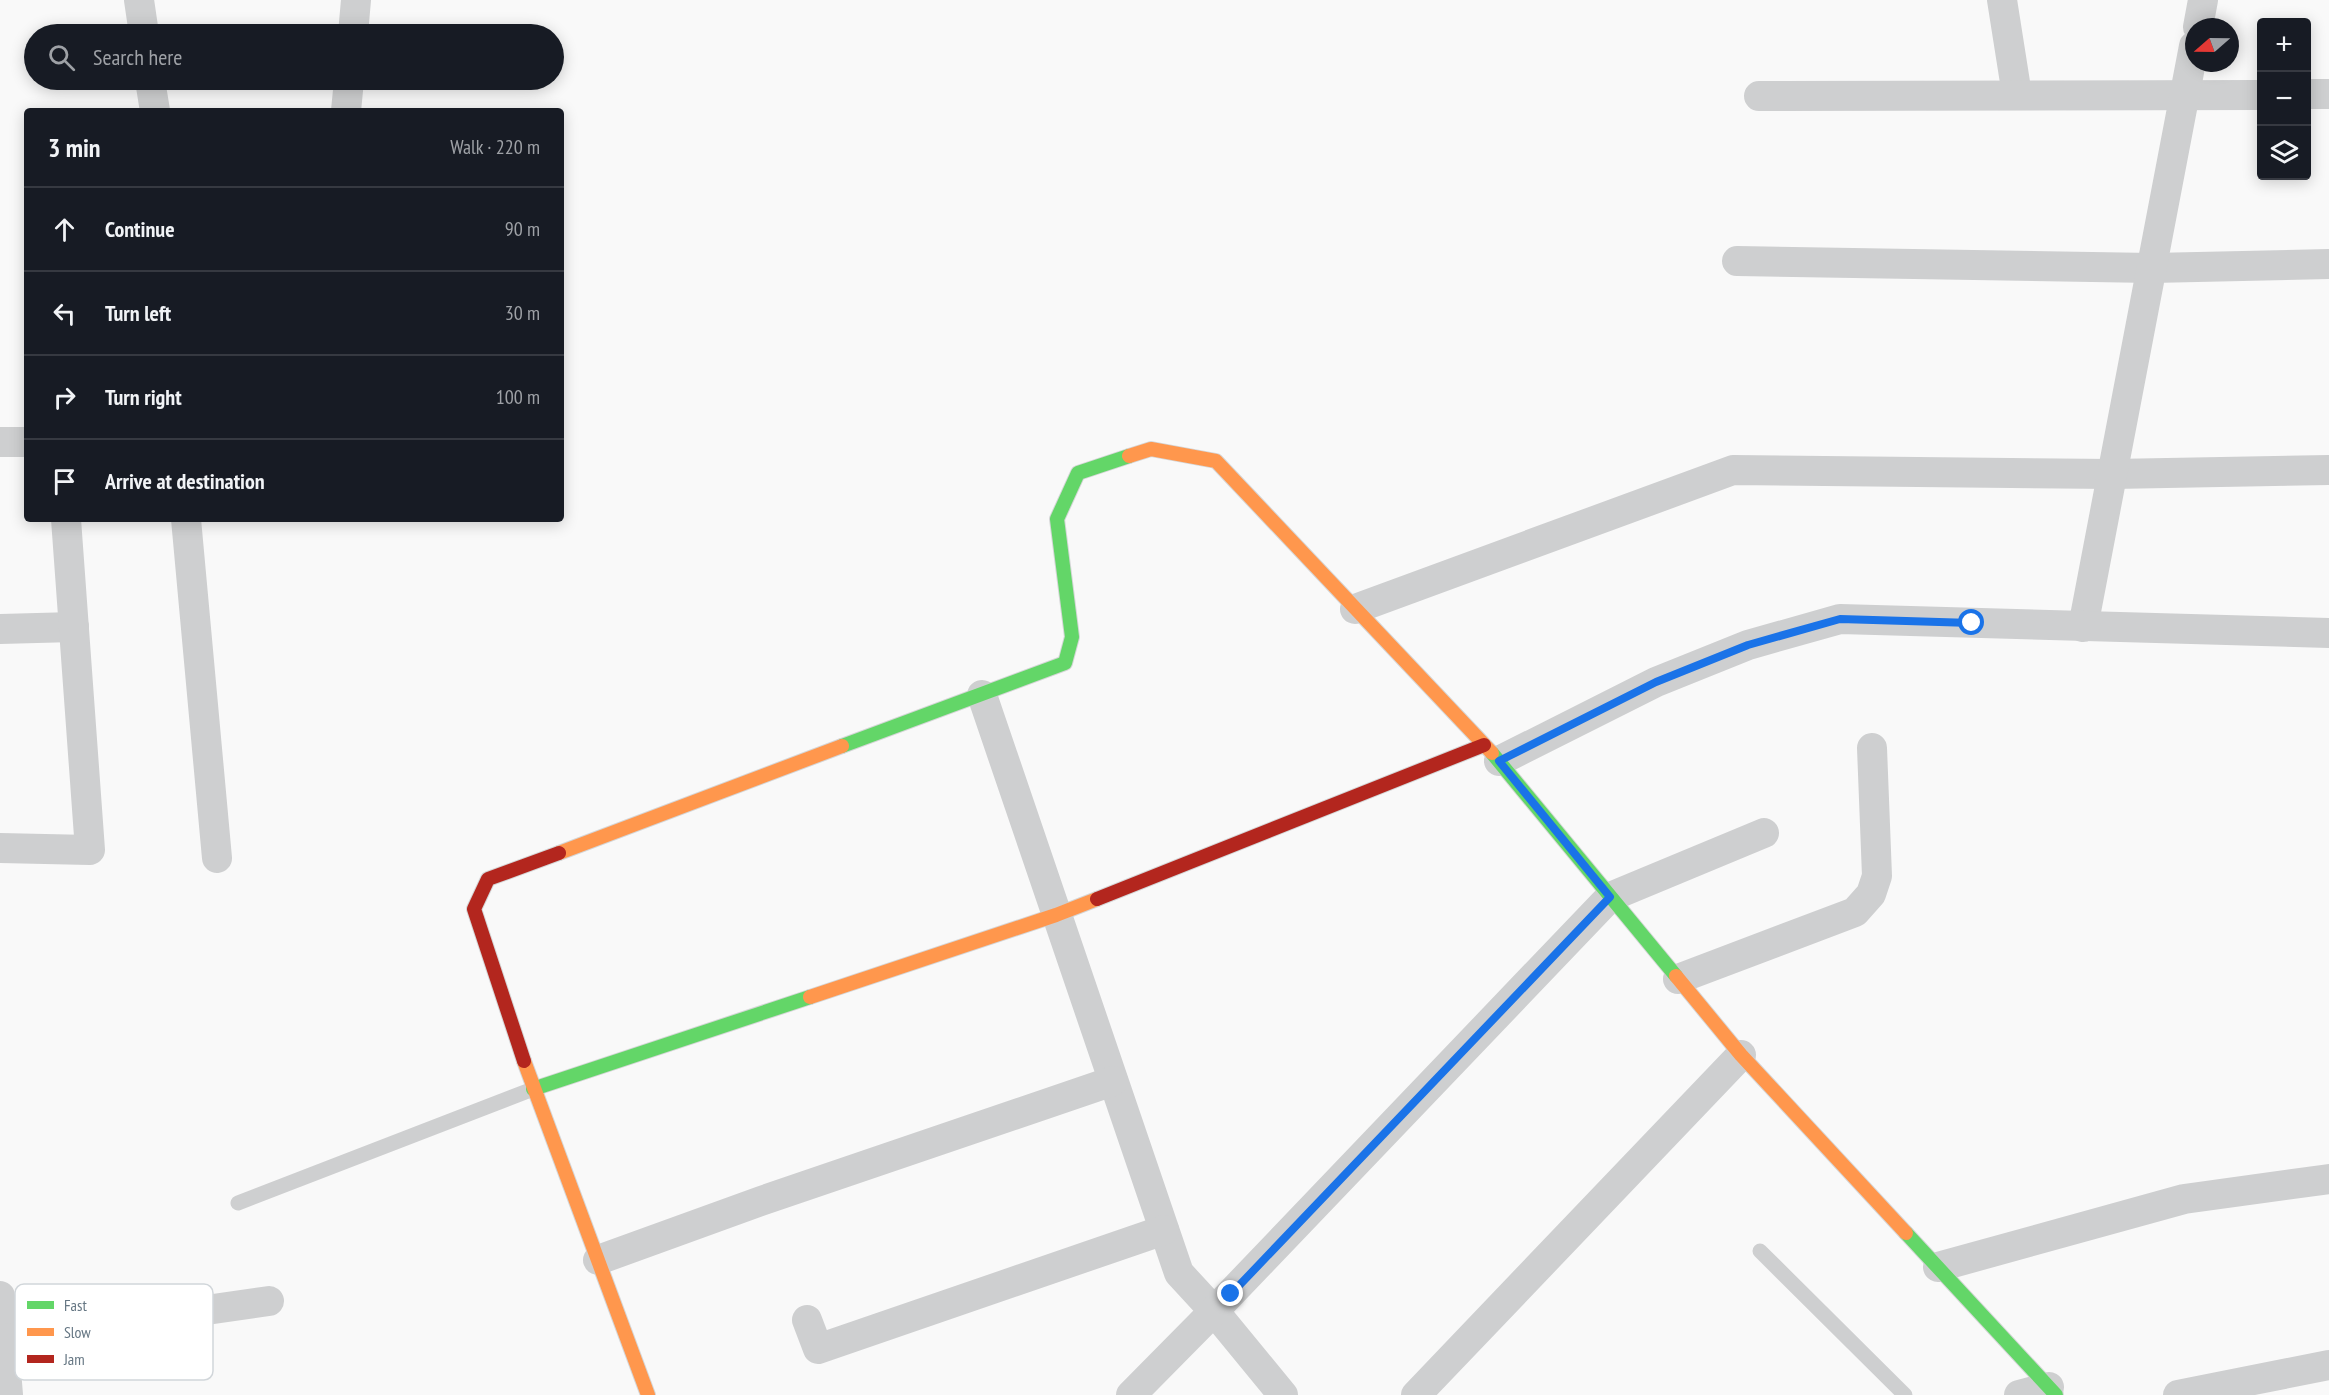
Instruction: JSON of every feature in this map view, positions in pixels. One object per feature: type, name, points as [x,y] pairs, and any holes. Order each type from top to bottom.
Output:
[{"type":"street","points":[[139,0],[143,24]]},
{"type":"street","points":[[354,24],[356,0]]},
{"type":"street","points":[[2002,0],[2017,95]]},
{"type":"street","points":[[2200,18],[2203,0]]},
{"type":"street","points":[[2083,627],[2189,72]]},
{"type":"street","points":[[152,90],[155,108]]},
{"type":"street","points":[[346,108],[348,90]]},
{"type":"street","points":[[2311,94],[2329,94]]},
{"type":"street","points":[[1759,96],[2257,95]]},
{"type":"street","points":[[1737,261],[2152,268],[2329,264]]},
{"type":"street","points":[[0,442],[24,442]]},
{"type":"street","points":[[648,1395],[533,1089],[474,909],[488,879],[1065,663],[1072,637],[1057,519],[1078,473],[1151,449],[1216,461],[1491,753],[1741,1055],[2053,1391]]},
{"type":"street","points":[[1355,609],[1732,470],[2113,474],[2329,470]]},
{"type":"street","points":[[0,848],[90,850],[66,522]]},
{"type":"street","points":[[186,522],[217,858]]},
{"type":"street","points":[[533,1089],[1056,915],[1491,753],[1748,645],[1840,619],[2329,633]]},
{"type":"street","points":[[0,629],[74,627]]},
{"type":"street","points":[[982,695],[1179,1273],[1214,1311],[1283,1395]]},
{"type":"street","points":[[1678,978],[1854,912],[1871,894],[1877,876],[1872,748]]},
{"type":"street","points":[[1131,1395],[1610,897],[1764,833]]},
{"type":"street","points":[[1416,1395],[1741,1055]]},
{"type":"street","points":[[598,1260],[761,1201],[1113,1081]]},
{"type":"street","points":[[1938,1267],[2184,1199],[2329,1179]]},
{"type":"street","points":[[807,1320],[818,1349],[1164,1230]]},
{"type":"street","points":[[0,1296],[8,1395]]},
{"type":"street","points":[[213,1309],[269,1301]]},
{"type":"street","points":[[4,1339],[15,1337]]},
{"type":"street","points":[[2178,1395],[2329,1365]]},
{"type":"street","points":[[2019,1395],[2053,1391]]},
{"type":"lane","points":[[238,1203],[533,1089]]},
{"type":"lane","points":[[1760,1251],[1905,1395]]},
{"type":"traffic: fast","points":[[842,746],[1065,663],[1072,637],[1057,519],[1078,473],[1129,456]]},
{"type":"traffic: fast","points":[[1492,753],[1676,976]]},
{"type":"traffic: fast","points":[[533,1089],[810,997]]},
{"type":"traffic: fast","points":[[1906,1233],[2056,1395]]},
{"type":"traffic: slow","points":[[1129,456],[1151,449],[1216,461],[1492,753]]},
{"type":"traffic: slow","points":[[559,853],[842,746]]},
{"type":"traffic: slow","points":[[810,997],[1056,915],[1097,899]]},
{"type":"traffic: slow","points":[[1676,976],[1741,1055],[1906,1233]]},
{"type":"traffic: slow","points":[[524,1061],[648,1395]]},
{"type":"traffic: jam","points":[[1097,899],[1484,745]]},
{"type":"traffic: jam","points":[[524,1061],[474,909],[488,879],[559,853]]},
{"type":"route","points":[[1231,1294],[1610,897],[1499,761],[1656,682],[1748,645],[1840,619],[1972,623]]}]
